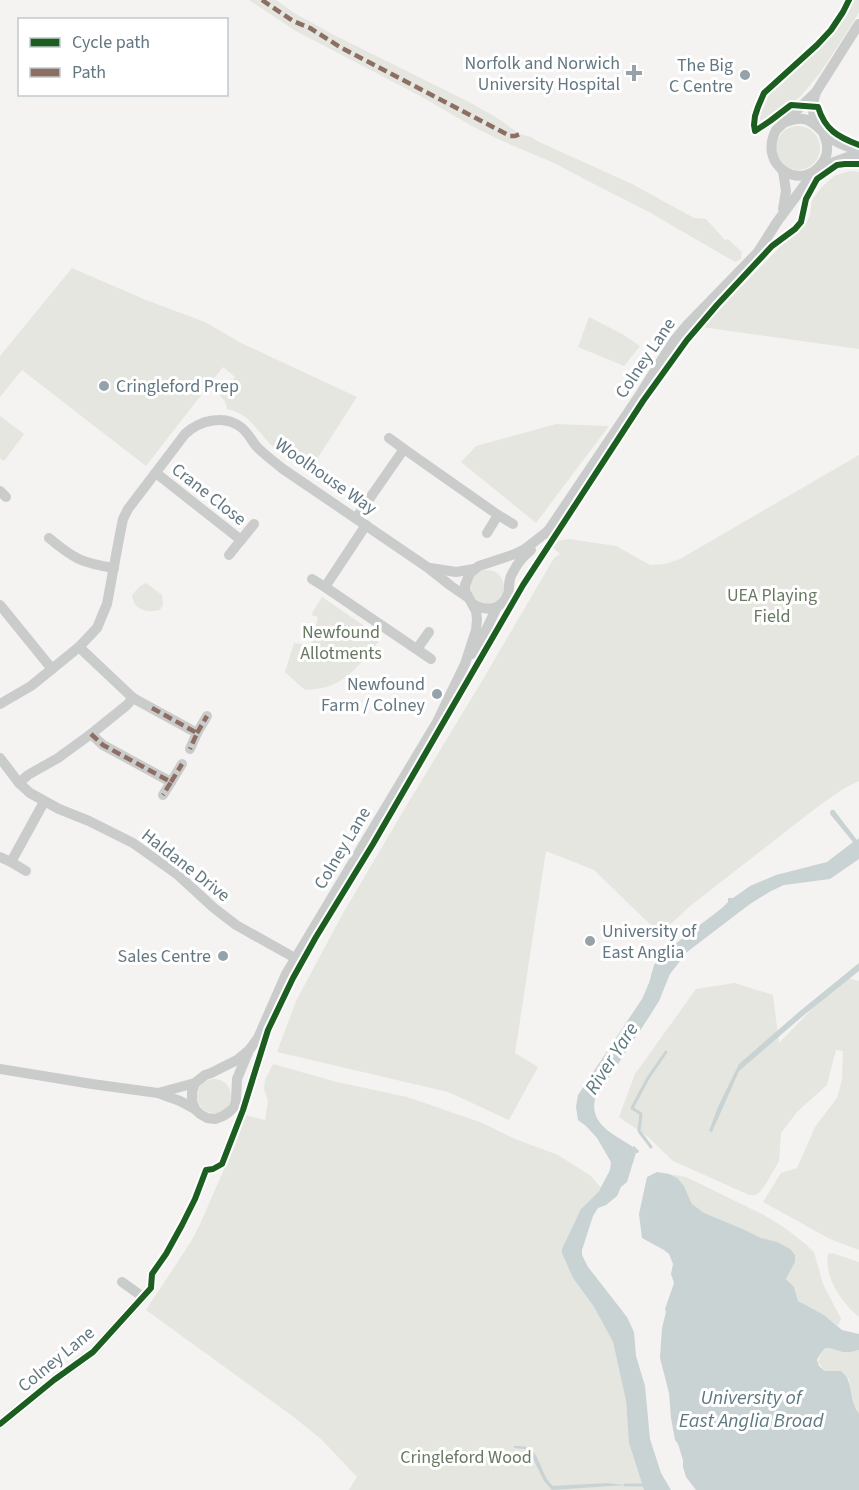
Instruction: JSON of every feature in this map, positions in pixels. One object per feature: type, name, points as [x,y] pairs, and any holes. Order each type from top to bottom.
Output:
[{"type":"street","name":"Colney Lane","points":[[465,664],[480,643],[497,607],[507,596],[509,582],[518,562],[539,543],[548,531],[673,342],[758,252],[796,194],[825,159],[828,149],[827,140],[819,127],[812,103],[816,92],[859,24]]},
{"type":"street","name":"Colney Lane","points":[[782,216],[786,191],[783,171],[772,156],[770,147],[772,138],[776,130],[816,92]]},
{"type":"street","points":[[781,125],[802,118],[819,127],[838,142],[859,151]]},
{"type":"street","points":[[783,171],[791,175],[807,175],[848,157],[859,156]]},
{"type":"street","name":"Woolhouse Way","points":[[0,704],[31,686],[79,647],[97,627],[107,604],[123,519],[128,509],[185,434],[206,422],[224,421],[242,428],[263,452],[283,469],[427,567],[470,600]]},
{"type":"street","points":[[389,438],[513,524]]},
{"type":"street","points":[[356,518],[404,449]]},
{"type":"street","name":"Crane Close","points":[[156,473],[241,540]]},
{"type":"street","points":[[487,533],[498,515]]},
{"type":"street","name":"Crane Close","points":[[230,555],[254,524]]},
{"type":"street","points":[[325,587],[366,525]]},
{"type":"street","name":"Colney Lane","points":[[158,1092],[195,1083],[199,1078],[237,1060],[258,1038],[286,974],[437,722],[465,664],[477,625],[476,611],[465,585],[470,573],[479,567],[525,549],[548,531]]},
{"type":"street","points":[[49,538],[78,560],[114,568]]},
{"type":"street","points":[[479,567],[491,565],[498,567],[509,582]]},
{"type":"street","name":"Woolhouse Way","points":[[427,567],[456,572],[479,567]]},
{"type":"street","points":[[312,579],[431,659]]},
{"type":"street","points":[[470,600],[485,609],[497,607]]},
{"type":"street","points":[[1,610],[52,669]]},
{"type":"street","points":[[417,649],[429,632]]},
{"type":"street","points":[[79,647],[132,698],[197,733]]},
{"type":"street","points":[[19,783],[91,734],[127,705],[132,698]]},
{"type":"street","points":[[190,749],[207,716]]},
{"type":"street","points":[[91,734],[103,745],[171,782]]},
{"type":"street","name":"Haldane Drive","points":[[0,758],[30,794],[133,843],[178,875],[236,925],[296,958]]},
{"type":"street","points":[[163,795],[182,764]]},
{"type":"street","points":[[11,862],[44,802]]},
{"type":"street","points":[[0,857],[26,871]]},
{"type":"street","name":"Colney Lane","points":[[158,1092],[180,1101],[207,1118],[215,1119],[224,1116],[234,1107],[237,1079],[249,1050]]},
{"type":"street","points":[[0,1069],[158,1092]]},
{"type":"street","points":[[211,1074],[219,1074],[227,1078],[233,1084],[236,1093]]},
{"type":"street","points":[[195,1083],[192,1101],[195,1109]]},
{"type":"street","name":"Colney Lane","points":[[0,1424],[93,1352],[147,1293],[122,1282]]},
{"type":"green space","points":[[249,0],[276,0],[336,36],[465,100],[520,134],[632,184],[694,218],[706,219],[725,240],[728,239],[742,252],[741,259],[735,262],[649,212],[554,163],[472,126],[294,30]]},
{"type":"green space","points":[[852,0],[859,0],[859,12],[820,73],[800,97],[759,127],[758,115],[761,104],[768,94],[814,53]]},
{"type":"green space","points":[[798,126],[813,133],[820,148],[813,163],[798,170],[783,163],[776,148],[783,133]]},
{"type":"green space","points":[[850,171],[859,172],[859,349],[701,327],[806,224],[812,200],[821,188],[834,176]]},
{"type":"green space","name":"Cringleford Prep","points":[[72,268],[146,300],[205,322],[241,343],[357,397],[308,473],[274,448],[241,414],[227,409],[225,401],[220,396],[235,377],[223,367],[146,466],[22,370],[0,397],[0,356]]},
{"type":"green space","points":[[589,317],[640,346],[624,366],[578,347]]},
{"type":"green space","points":[[0,416],[24,434],[4,461],[0,458]]},
{"type":"green space","points":[[556,424],[609,426],[536,523],[461,462],[476,446]]},
{"type":"green space","name":"UEA Playing Field","points":[[859,455],[859,781],[820,805],[690,906],[660,934],[594,870],[546,851],[515,1053],[538,1067],[509,1120],[448,1092],[277,1052],[296,1001],[342,915],[554,558],[560,554],[552,547],[558,541],[569,539],[616,546],[650,565],[665,564],[680,559]]},
{"type":"green space","points":[[487,570],[499,575],[504,587],[499,599],[487,604],[475,599],[470,587],[475,575]]},
{"type":"green space","points":[[146,583],[162,595],[163,605],[160,610],[146,611],[135,605],[132,595]]},
{"type":"green space","name":"Newfound Allotments","points":[[322,597],[382,638],[345,678],[326,687],[305,690],[285,672],[294,643],[311,645],[318,617],[311,615]]},
{"type":"green space","points":[[843,977],[859,981],[859,1250],[830,1239],[763,1202],[781,1173],[797,1168],[815,1127],[837,1098],[842,1080],[843,1051],[836,1050],[827,1085],[797,1112],[781,1133],[779,1161],[760,1192],[755,1195],[749,1195],[673,1161],[648,1137],[619,1117],[635,1074],[696,989],[735,983],[773,995],[779,1043]]},
{"type":"green space","name":"Cringleford Wood","points":[[273,1064],[337,1082],[407,1097],[480,1122],[515,1139],[558,1155],[591,1176],[601,1188],[581,1209],[573,1278],[594,1307],[613,1342],[626,1401],[629,1443],[644,1490],[349,1490],[357,1477],[322,1440],[146,1310],[192,1240],[237,1140],[245,1115],[265,1120],[268,1101],[264,1089],[265,1080]]},
{"type":"green space","points":[[214,1079],[226,1084],[231,1096],[226,1108],[214,1113],[202,1108],[197,1096],[202,1084]]},
{"type":"green space","points":[[669,1174],[686,1177],[764,1215],[803,1242],[814,1252],[823,1284],[841,1319],[838,1326],[797,1300],[795,1289],[786,1279],[795,1258],[777,1243],[704,1214],[692,1204],[684,1186]]},
{"type":"green space","points":[[832,1253],[859,1262],[859,1317],[846,1305],[832,1281],[827,1263],[828,1254]]},
{"type":"green space","points":[[828,1348],[846,1353],[859,1350],[859,1413],[854,1405],[849,1379],[825,1371],[818,1362],[822,1351]]},
{"type":"water","name":"River Yare","points":[[831,810],[834,810],[857,840],[859,838],[859,859],[830,879],[784,885],[771,891],[750,904],[687,952],[670,974],[659,1001],[595,1099],[596,1116],[605,1128],[639,1151],[636,1153],[627,1182],[621,1187],[617,1196],[598,1208],[593,1216],[582,1255],[588,1267],[627,1317],[634,1332],[636,1356],[645,1386],[650,1439],[661,1473],[671,1490],[644,1490],[629,1443],[626,1401],[613,1342],[594,1307],[573,1278],[562,1253],[581,1209],[599,1191],[610,1170],[611,1162],[597,1138],[578,1120],[576,1107],[578,1095],[642,999],[654,965],[666,951],[722,908],[728,902],[728,898],[733,898],[750,886],[776,875],[827,862],[853,842],[830,814]]},
{"type":"water","points":[[859,963],[859,971],[739,1071],[712,1132],[709,1131],[739,1064]]},
{"type":"water","name":"University of East Anglia Broad","points":[[657,1172],[677,1178],[684,1186],[692,1204],[704,1213],[790,1249],[795,1255],[795,1262],[786,1279],[794,1287],[798,1301],[824,1315],[842,1330],[859,1334],[859,1350],[845,1352],[827,1348],[817,1360],[819,1366],[825,1371],[841,1371],[845,1375],[859,1413],[859,1490],[696,1490],[686,1477],[683,1460],[675,1440],[669,1393],[660,1358],[665,1309],[674,1283],[671,1274],[673,1264],[669,1254],[642,1238],[639,1214],[647,1177]]},
{"type":"water","points":[[514,1446],[527,1447],[533,1452],[553,1486],[607,1483],[625,1485],[552,1490],[544,1481],[530,1452],[514,1448]]},
{"type":"waterway","points":[[651,1147],[639,1131],[641,1114],[632,1108],[648,1078],[666,1052]]},
{"type":"waterway","points":[[625,1485],[642,1485]]},
{"type":"marked path","points":[[262,0],[293,21],[310,28],[340,47],[510,136],[520,134]]},
{"type":"marked path","points":[[152,708],[197,733],[190,749]]},
{"type":"marked path","points":[[197,733],[207,716]]},
{"type":"marked path","points":[[91,734],[103,745],[171,782],[163,795]]},
{"type":"marked path","points":[[171,782],[182,764]]},
{"type":"cycle path","points":[[849,0],[831,30],[764,93],[754,125],[755,131],[791,105],[818,107],[824,122],[833,132],[859,145]]},
{"type":"cycle path","points":[[0,1424],[93,1352],[151,1288],[152,1274],[182,1225],[206,1170],[222,1164],[243,1110],[268,1030],[293,978],[523,585],[643,401],[687,340],[772,246],[801,222],[806,199],[817,179],[837,165],[859,164]]},
{"type":"place","name":"Norfolk and Norwich University Hospital","points":[[634,73]]},
{"type":"place","name":"The Big C Centre","points":[[745,75]]},
{"type":"place","name":"Cringleford Prep","points":[[104,386]]},
{"type":"place","name":"Newfound Farm / Colney","points":[[437,694]]},
{"type":"place","name":"University of East Anglia","points":[[590,941]]},
{"type":"place","name":"Sales Centre","points":[[223,956]]}]
